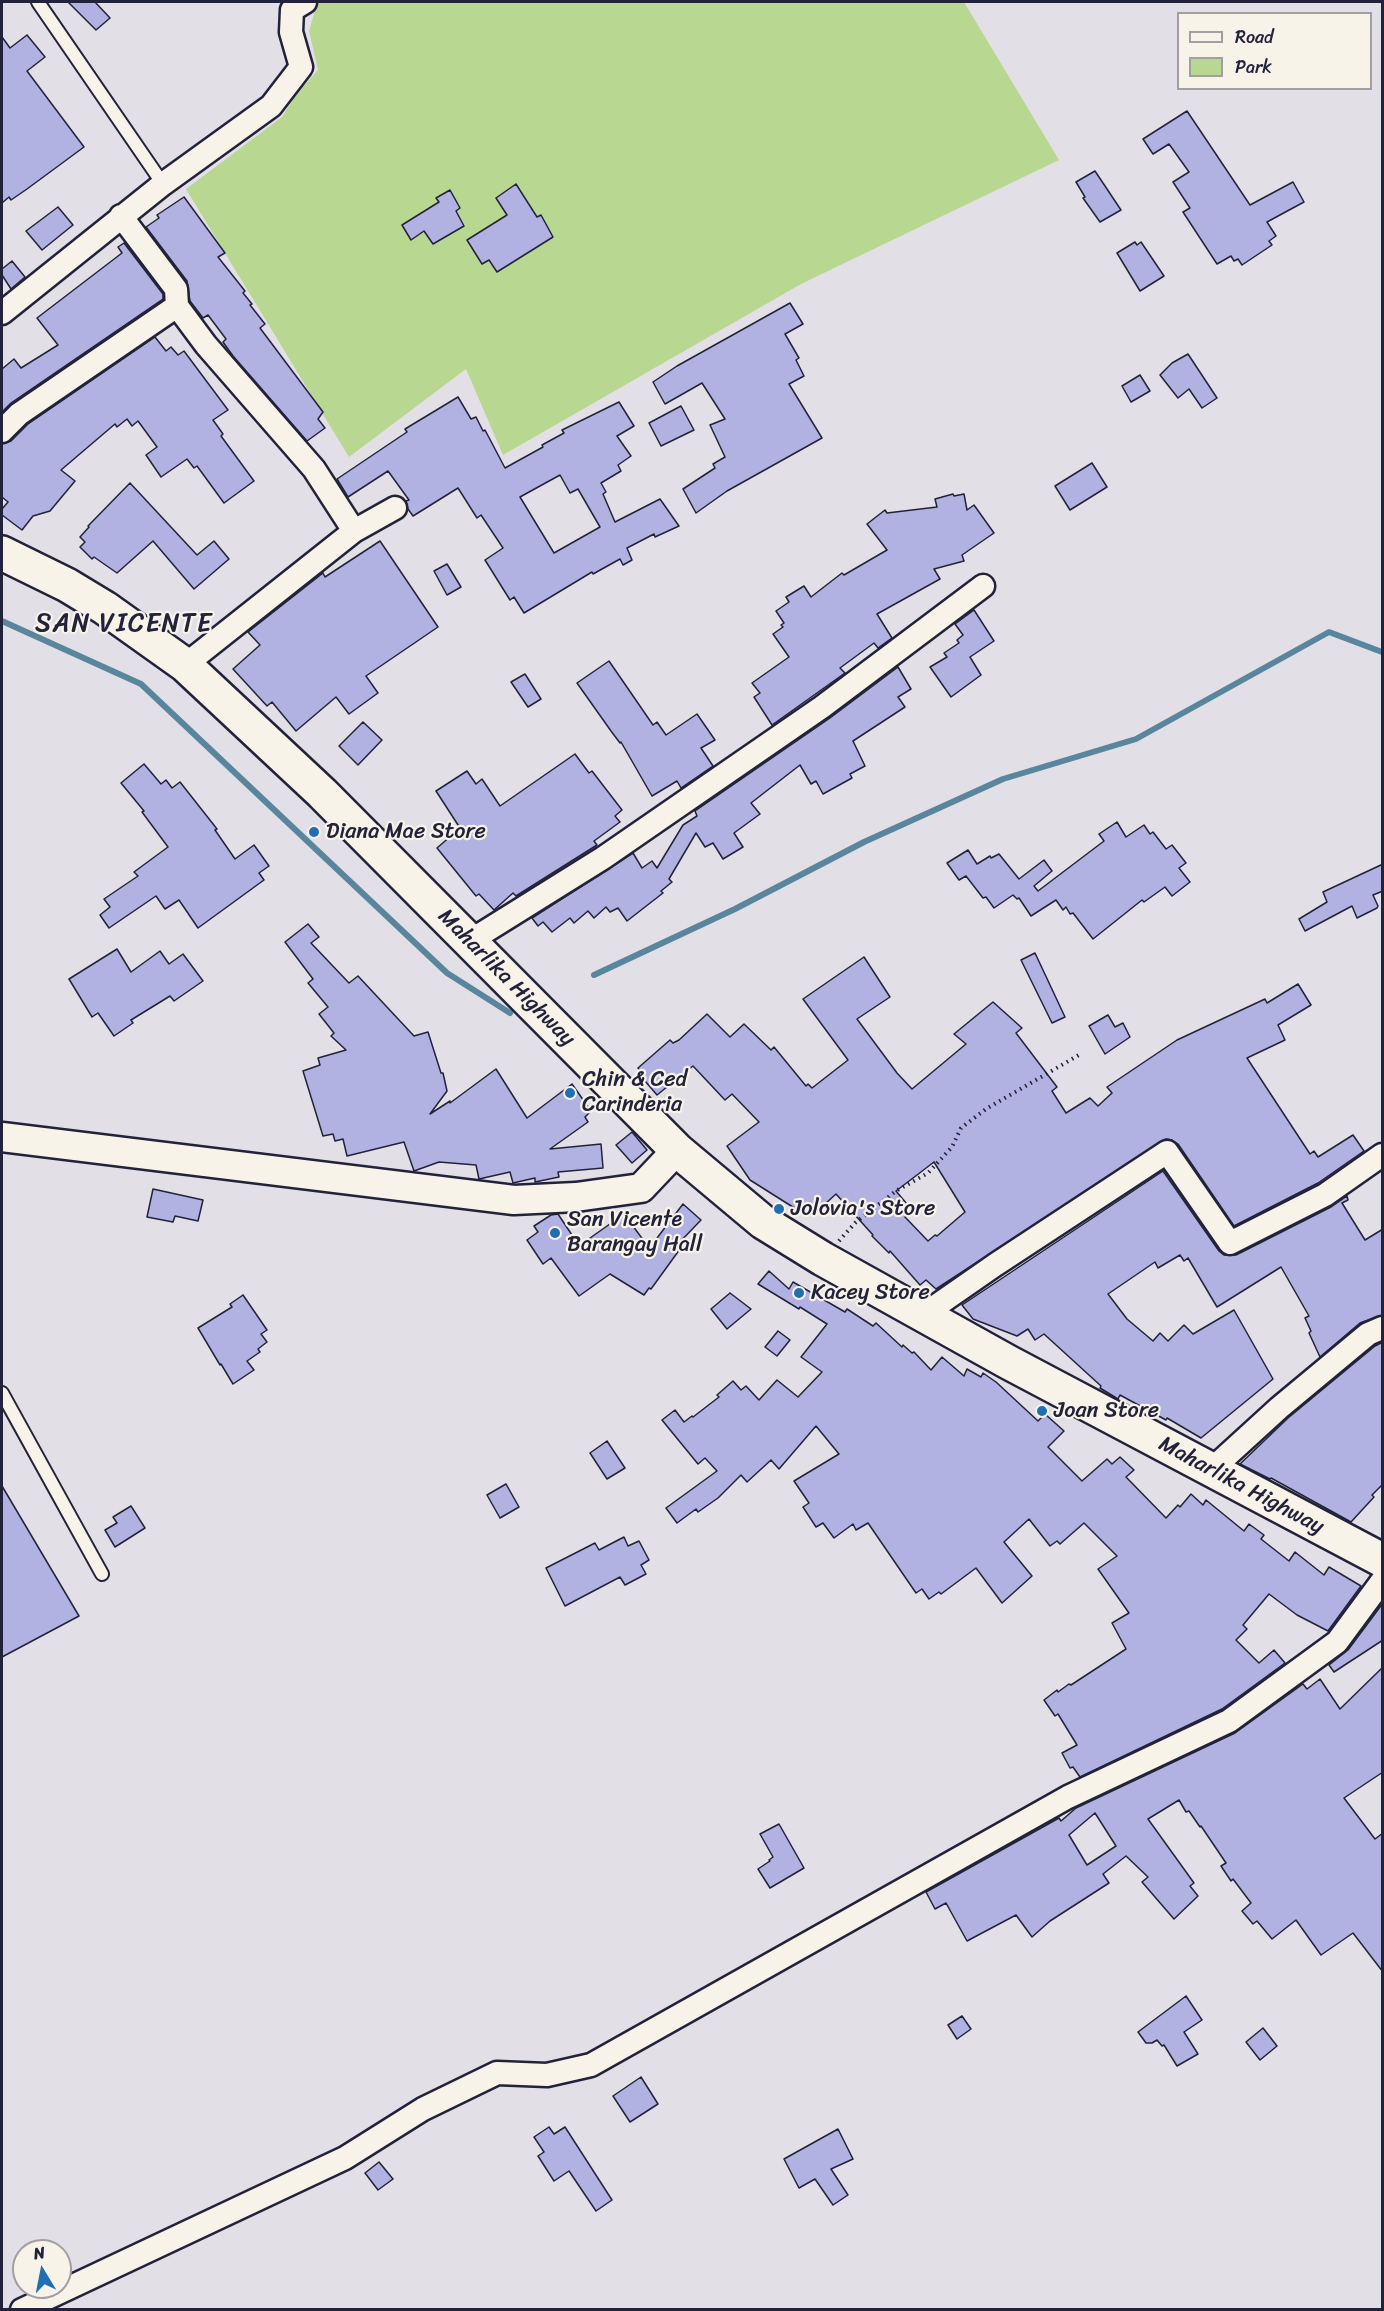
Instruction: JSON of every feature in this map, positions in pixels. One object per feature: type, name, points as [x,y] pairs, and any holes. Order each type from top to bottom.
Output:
[{"type":"highway","name":"Maharlika Highway","points":[[2,553],[67,585],[105,608],[185,665],[322,793],[677,1150],[763,1222],[823,1259],[923,1315],[1383,1560]]},
{"type":"street","points":[[2,313],[121,216],[271,106],[301,67],[291,32],[292,10],[305,2]]},
{"type":"street","points":[[121,216],[176,289],[177,306],[206,345],[314,469],[354,531]]},
{"type":"street","points":[[2,431],[19,414],[177,306]]},
{"type":"street","points":[[185,665],[354,531],[394,508]]},
{"type":"street","points":[[470,941],[603,858],[822,707],[983,586]]},
{"type":"street","points":[[2,1137],[514,1200],[576,1197],[641,1188],[677,1150]]},
{"type":"street","points":[[923,1315],[1167,1152],[1230,1243],[1325,1195],[1383,1155]]},
{"type":"street","points":[[1211,1470],[1279,1408],[1368,1334],[1383,1328]]},
{"type":"street","points":[[22,2310],[345,2158],[423,2109],[497,2073],[547,2074],[591,2065],[1068,1797],[1229,1721],[1337,1642],[1383,1581]]},
{"type":"lane","points":[[38,2],[163,184]]},
{"type":"lane","points":[[2,1393],[102,1574]]},
{"type":"path","points":[[823,1259],[855,1223],[896,1191],[928,1173],[952,1147],[961,1128],[986,1109],[1079,1055]]},
{"type":"green space","points":[[322,2],[964,2],[1059,160],[801,284],[503,455],[466,369],[349,457],[186,189],[282,117],[295,96],[318,70],[309,31],[317,4]]},
{"type":"building","points":[[68,2],[95,2],[110,18],[96,30]]},
{"type":"building","points":[[27,35],[45,57],[27,71],[84,147],[11,200],[9,197],[2,203],[2,37],[10,48]]},
{"type":"building","points":[[1187,111],[1250,205],[1293,182],[1304,202],[1267,222],[1276,236],[1269,241],[1272,245],[1242,265],[1238,259],[1234,261],[1231,256],[1217,264],[1183,212],[1190,208],[1173,182],[1189,172],[1169,144],[1153,154],[1143,139]]},
{"type":"building","points":[[1095,171],[1121,210],[1100,222],[1083,198],[1085,197],[1076,182]]},
{"type":"building","points":[[516,184],[537,217],[541,215],[553,237],[497,272],[489,260],[482,264],[467,240],[507,215],[496,198]]},
{"type":"building","points":[[450,190],[460,208],[456,211],[464,226],[433,244],[424,231],[411,240],[402,225],[439,202],[436,198]]},
{"type":"building","points":[[184,197],[225,253],[218,257],[245,291],[243,293],[252,304],[250,305],[265,324],[260,328],[323,412],[318,419],[325,428],[307,441],[233,356],[223,342],[226,339],[208,315],[203,318],[190,301],[187,281],[146,227],[159,218],[157,215]]},
{"type":"building","points":[[58,207],[73,225],[42,250],[26,231]]},
{"type":"building","points":[[1135,242],[1137,245],[1141,242],[1164,276],[1140,291],[1117,253]]},
{"type":"building","points":[[124,243],[163,294],[163,299],[11,403],[2,412],[2,369],[14,359],[21,368],[58,345],[37,318],[122,253],[118,247]]},
{"type":"building","points":[[12,261],[25,277],[11,289],[2,275],[2,269]]},
{"type":"building","points":[[790,303],[803,324],[785,334],[799,358],[796,360],[804,376],[789,384],[822,438],[727,491],[696,513],[683,489],[715,468],[713,464],[725,457],[710,425],[725,419],[702,383],[665,404],[653,382],[677,366]]},
{"type":"building","points":[[155,337],[166,351],[171,347],[178,355],[184,351],[228,410],[213,420],[223,434],[221,436],[254,481],[224,503],[197,466],[194,468],[187,459],[161,477],[146,455],[157,447],[138,421],[132,426],[127,419],[117,427],[115,424],[61,470],[75,481],[50,511],[33,516],[22,530],[2,515],[2,509],[8,502],[2,497],[2,444],[11,441],[28,424]]},
{"type":"building","points":[[1188,354],[1217,398],[1202,408],[1189,389],[1178,398],[1160,375],[1172,363]]},
{"type":"building","points":[[1140,375],[1150,391],[1131,402],[1122,386]]},
{"type":"building","points":[[458,397],[471,419],[476,417],[483,431],[485,430],[505,468],[543,447],[542,445],[564,433],[562,430],[619,402],[634,426],[617,436],[631,456],[618,465],[621,471],[601,483],[606,492],[603,494],[615,522],[660,499],[679,526],[655,537],[654,534],[627,548],[632,560],[623,565],[620,559],[593,574],[592,572],[524,613],[514,597],[510,600],[485,560],[503,548],[481,515],[477,518],[458,488],[413,516],[406,501],[409,500],[388,471],[348,497],[337,479],[407,432],[405,429]],"holes":[[[560,475],[570,493],[578,489],[600,527],[554,553],[520,497]]]},
{"type":"building","points":[[681,406],[694,430],[661,446],[649,423]]},
{"type":"building","points":[[1092,463],[1107,487],[1070,510],[1055,486]]},
{"type":"building","points":[[130,483],[197,555],[214,541],[229,559],[194,589],[153,541],[117,573],[94,557],[92,559],[80,547],[85,542],[80,537]]},
{"type":"building","points":[[953,494],[954,496],[964,494],[967,510],[974,505],[994,533],[962,555],[964,561],[934,569],[940,579],[877,614],[892,638],[878,648],[874,643],[840,668],[845,673],[772,725],[754,697],[760,693],[752,683],[789,657],[773,634],[783,627],[781,625],[784,623],[776,611],[789,602],[786,597],[804,586],[811,597],[842,573],[844,575],[887,550],[867,524],[885,510],[887,513],[937,507],[935,499]]},
{"type":"building","points":[[380,541],[438,627],[366,676],[378,693],[349,714],[336,697],[296,731],[272,702],[267,706],[233,669],[260,645],[248,632],[323,573],[325,577]]},
{"type":"building","points":[[447,564],[461,587],[447,595],[434,571]]},
{"type":"building","points":[[974,610],[994,641],[970,657],[981,675],[951,697],[930,667],[947,657],[944,653],[959,643],[957,640],[963,635],[955,624]]},
{"type":"building","points":[[609,661],[653,725],[657,722],[666,735],[697,714],[715,740],[701,748],[713,766],[681,788],[677,781],[652,796],[621,742],[577,683]]},
{"type":"building","points":[[898,667],[911,689],[898,697],[905,707],[853,741],[865,766],[850,774],[852,778],[823,794],[816,781],[811,784],[800,765],[751,803],[760,814],[734,833],[743,847],[723,859],[713,843],[705,847],[696,833],[669,879],[672,882],[661,891],[663,893],[627,921],[618,908],[610,912],[606,907],[594,918],[588,911],[574,923],[570,918],[552,932],[543,922],[538,926],[532,918],[633,853],[642,868],[652,861],[657,868],[683,825],[697,816],[695,811],[830,718]]},
{"type":"building","points":[[525,674],[541,699],[528,707],[511,682]]},
{"type":"building","points":[[363,722],[382,740],[358,765],[339,746]]},
{"type":"building","points":[[575,754],[589,773],[592,771],[622,810],[615,816],[620,822],[594,841],[597,845],[516,896],[513,893],[494,910],[479,894],[476,896],[437,848],[460,828],[436,791],[467,771],[476,784],[482,779],[500,806]]},
{"type":"building","points":[[144,764],[161,784],[166,780],[172,788],[180,782],[217,829],[215,830],[235,859],[254,845],[269,866],[259,873],[264,880],[198,928],[179,900],[165,909],[156,896],[109,928],[100,915],[110,907],[104,899],[138,876],[134,872],[168,847],[142,812],[144,811],[121,783]]},
{"type":"building","points":[[1117,822],[1126,837],[1144,825],[1150,834],[1153,832],[1166,849],[1172,845],[1186,863],[1179,868],[1190,882],[1172,896],[1165,887],[1144,902],[1142,900],[1093,939],[1073,913],[1070,914],[1066,907],[1063,910],[1056,900],[1031,916],[1019,898],[1013,895],[994,908],[966,876],[959,880],[947,863],[968,850],[977,864],[990,856],[991,858],[999,854],[1019,879],[1044,860],[1052,871],[1034,886],[1038,891],[1104,841],[1099,834]]},
{"type":"building","points":[[1383,864],[1383,891],[1373,895],[1377,908],[1357,918],[1352,906],[1305,931],[1299,919],[1327,902],[1323,892]]},
{"type":"building","points":[[308,924],[319,937],[311,943],[349,983],[358,976],[414,1036],[428,1032],[447,1091],[430,1114],[450,1101],[450,1103],[496,1069],[527,1118],[572,1084],[591,1111],[585,1117],[588,1122],[550,1149],[601,1144],[603,1168],[558,1172],[559,1177],[535,1182],[535,1178],[513,1183],[510,1172],[479,1179],[476,1165],[439,1162],[414,1171],[404,1142],[347,1156],[343,1139],[335,1141],[333,1134],[323,1136],[303,1071],[320,1065],[318,1058],[346,1050],[331,1036],[334,1033],[319,1014],[328,1007],[308,983],[313,979],[285,942]]},
{"type":"building","points":[[117,949],[131,972],[160,951],[169,964],[183,954],[203,981],[174,1001],[170,996],[131,1020],[133,1023],[114,1036],[98,1013],[92,1017],[69,979]]},
{"type":"building","points":[[1035,953],[1065,1017],[1052,1023],[1021,960]]},
{"type":"building","points":[[864,957],[890,997],[857,1019],[897,1073],[912,1089],[966,1044],[954,1034],[993,1002],[1022,1028],[1016,1033],[1057,1087],[1052,1091],[1066,1113],[1090,1098],[1098,1106],[1112,1093],[1107,1087],[1177,1040],[1265,999],[1267,1003],[1298,984],[1311,1005],[1278,1025],[1285,1040],[1247,1058],[1310,1154],[1314,1151],[1318,1157],[1353,1135],[1364,1151],[1318,1183],[1234,1226],[1178,1144],[1166,1139],[936,1289],[926,1280],[920,1285],[890,1251],[889,1253],[872,1236],[836,1194],[813,1215],[802,1204],[796,1209],[750,1180],[727,1146],[759,1122],[732,1094],[725,1100],[693,1066],[657,1095],[639,1074],[641,1072],[638,1068],[670,1040],[673,1043],[679,1040],[707,1014],[730,1037],[744,1024],[771,1050],[774,1047],[806,1086],[808,1084],[812,1088],[848,1060],[803,999]],"holes":[[[934,1162],[965,1212],[928,1241],[905,1217],[912,1210],[896,1191]]]},
{"type":"building","points":[[1108,1015],[1115,1027],[1123,1023],[1130,1037],[1105,1054],[1089,1026]]},
{"type":"building","points":[[632,1132],[647,1150],[632,1163],[616,1145]]},
{"type":"building","points":[[1163,1171],[1224,1255],[1236,1255],[1331,1207],[1347,1196],[1348,1200],[1342,1203],[1365,1240],[1383,1229],[1383,1315],[1360,1323],[1320,1357],[1309,1333],[1311,1331],[1305,1318],[1309,1316],[1281,1267],[1217,1307],[1188,1258],[1184,1261],[1180,1255],[1158,1268],[1155,1262],[1108,1294],[1127,1319],[1153,1341],[1160,1333],[1168,1341],[1184,1325],[1193,1334],[1234,1310],[1273,1379],[1201,1438],[1167,1418],[1166,1420],[1120,1395],[1118,1399],[1100,1388],[1101,1386],[1044,1334],[1035,1340],[1028,1329],[1017,1336],[973,1319],[962,1305]]},
{"type":"building","points":[[153,1189],[203,1200],[198,1221],[175,1216],[173,1222],[147,1217]]},
{"type":"building","points":[[683,1204],[701,1220],[676,1246],[680,1249],[651,1289],[649,1288],[644,1295],[610,1274],[579,1296],[551,1258],[543,1264],[527,1240],[538,1232],[534,1226],[551,1215],[558,1214],[578,1244],[582,1241],[583,1243],[624,1214],[647,1245],[650,1239],[654,1242]]},
{"type":"building","points":[[769,1271],[789,1289],[793,1282],[845,1312],[847,1309],[873,1326],[876,1323],[902,1347],[903,1345],[912,1353],[914,1352],[931,1370],[942,1357],[964,1376],[967,1369],[981,1377],[983,1373],[1038,1421],[1045,1414],[1064,1431],[1048,1447],[1082,1481],[1107,1459],[1112,1464],[1120,1457],[1134,1470],[1126,1477],[1166,1518],[1191,1494],[1203,1505],[1206,1500],[1244,1531],[1249,1524],[1264,1535],[1261,1539],[1289,1561],[1295,1552],[1324,1575],[1329,1567],[1361,1586],[1328,1631],[1297,1615],[1269,1594],[1243,1625],[1247,1629],[1236,1640],[1259,1663],[1274,1650],[1285,1663],[1222,1709],[1080,1777],[1073,1767],[1070,1768],[1062,1753],[1077,1745],[1058,1714],[1055,1716],[1044,1700],[1126,1649],[1112,1623],[1129,1613],[1098,1569],[1117,1556],[1084,1523],[1060,1544],[1057,1541],[1050,1546],[1029,1519],[1004,1542],[1032,1576],[1002,1603],[976,1568],[941,1594],[939,1592],[929,1599],[922,1589],[916,1593],[868,1523],[856,1530],[853,1524],[834,1538],[823,1523],[816,1527],[803,1507],[809,1503],[794,1481],[839,1454],[816,1426],[779,1469],[771,1460],[747,1482],[741,1475],[718,1498],[698,1512],[696,1509],[677,1523],[666,1508],[717,1471],[705,1458],[698,1464],[662,1420],[675,1410],[684,1422],[719,1397],[717,1395],[733,1381],[741,1390],[746,1386],[759,1400],[777,1380],[798,1397],[822,1372],[801,1357],[827,1324],[758,1284]]},
{"type":"building","points":[[730,1293],[751,1309],[727,1329],[711,1309]]},
{"type":"building","points":[[243,1295],[267,1330],[261,1334],[267,1342],[258,1349],[260,1352],[247,1361],[254,1370],[233,1384],[198,1328],[232,1307],[230,1304]]},
{"type":"building","points":[[778,1331],[790,1340],[777,1356],[765,1347]]},
{"type":"building","points":[[1383,1342],[1383,1484],[1351,1522],[1271,1478],[1240,1464],[1288,1418],[1375,1346]]},
{"type":"building","points":[[607,1441],[625,1468],[607,1479],[590,1453]]},
{"type":"building","points":[[506,1484],[519,1507],[500,1518],[487,1495]]},
{"type":"building","points":[[2,1486],[79,1616],[2,1657]]},
{"type":"building","points":[[131,1506],[145,1528],[115,1547],[105,1530],[117,1523],[113,1517]]},
{"type":"building","points":[[624,1537],[628,1546],[639,1541],[649,1560],[641,1565],[646,1574],[625,1585],[620,1577],[565,1606],[546,1568],[595,1543],[599,1550]]},
{"type":"building","points":[[1383,1603],[1383,1640],[1334,1672],[1329,1665],[1348,1650]]},
{"type":"building","points":[[1383,1667],[1383,1772],[1344,1798],[1375,1839],[1383,1833],[1383,1972],[1353,1933],[1321,1955],[1296,1920],[1272,1939],[1257,1921],[1253,1924],[1242,1911],[1251,1903],[1233,1879],[1231,1881],[1221,1866],[1226,1863],[1201,1826],[1189,1811],[1186,1812],[1179,1800],[1148,1819],[1194,1883],[1190,1886],[1198,1896],[1174,1919],[1142,1882],[1148,1877],[1126,1856],[1103,1874],[1109,1883],[1050,1921],[1032,1937],[1016,1915],[967,1941],[946,1903],[935,1909],[926,1892],[1059,1818],[1061,1821],[1076,1808],[1235,1733],[1303,1684],[1307,1689],[1320,1679],[1340,1709]],"holes":[[[1095,1813],[1116,1846],[1087,1865],[1069,1835]]]},
{"type":"building","points":[[779,1824],[804,1868],[770,1888],[758,1869],[773,1857],[760,1834]]},
{"type":"building","points":[[1186,1996],[1202,2020],[1184,2032],[1198,2054],[1177,2066],[1164,2045],[1162,2046],[1157,2040],[1146,2043],[1138,2032]]},
{"type":"building","points":[[962,2016],[971,2029],[957,2039],[948,2025]]},
{"type":"building","points":[[1263,2028],[1277,2046],[1260,2060],[1246,2042]]},
{"type":"building","points":[[641,2077],[658,2104],[630,2122],[613,2096]]},
{"type":"building","points":[[549,2127],[554,2134],[565,2127],[612,2200],[596,2211],[569,2171],[554,2181],[538,2156],[544,2152],[534,2137]]},
{"type":"building","points":[[838,2129],[853,2159],[831,2169],[848,2195],[833,2205],[815,2179],[799,2188],[784,2159]]},
{"type":"building","points":[[379,2162],[393,2179],[378,2190],[365,2173]]},
{"type":"waterway","points":[[2,621],[141,684],[447,973],[510,1013]]},
{"type":"waterway","points":[[594,975],[735,909],[864,842],[1003,779],[1136,739],[1329,632],[1382,652]]},
{"type":"place","name":"Diana Mae Store","points":[[314,832]]},
{"type":"place","name":"Chin & Ced Carinderia","points":[[570,1093]]},
{"type":"place","name":"Jolovia's Store","points":[[779,1209]]},
{"type":"place","name":"San Vicente Barangay Hall","points":[[555,1233]]},
{"type":"place","name":"Kacey Store","points":[[799,1293]]},
{"type":"place","name":"Joan Store","points":[[1042,1411]]},
{"type":"district","name":"SAN VICENTE","points":[[124,624]]}]
